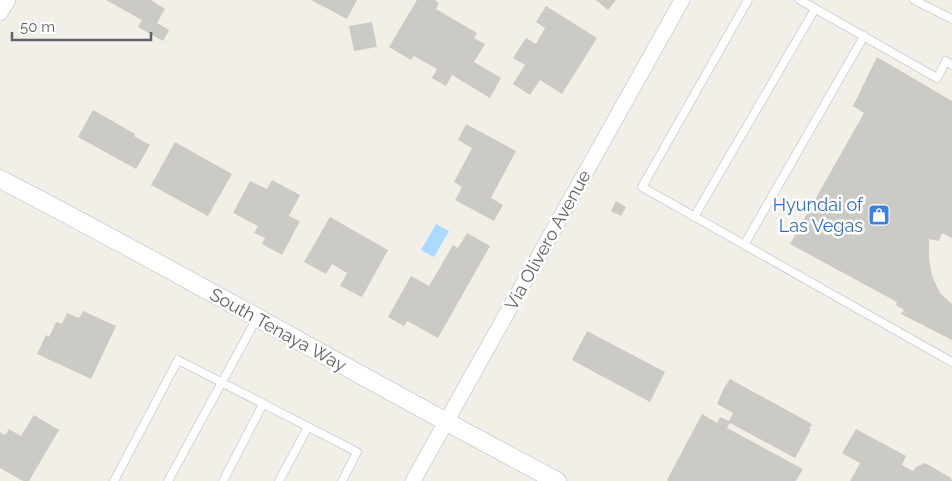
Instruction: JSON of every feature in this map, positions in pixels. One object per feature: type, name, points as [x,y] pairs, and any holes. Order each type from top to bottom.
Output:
[{"type":"street","name":"Via Olivero Avenue","points":[[413,481],[682,0]]},
{"type":"street","name":"South Tenaya Way","points":[[0,179],[70,215],[446,423],[557,481]]},
{"type":"lane","points":[[748,0],[642,187],[952,362]]},
{"type":"lane","points":[[800,0],[937,78],[946,61],[952,65]]},
{"type":"lane","points":[[914,0],[952,19]]},
{"type":"lane","points":[[694,217],[815,8]]},
{"type":"lane","points":[[744,245],[864,36]]},
{"type":"lane","points":[[168,481],[257,318]]},
{"type":"lane","points":[[114,481],[178,360],[357,452],[342,481]]},
{"type":"lane","points":[[223,481],[263,404]]},
{"type":"lane","points":[[279,481],[308,427]]},
{"type":"water","points":[[436,224],[449,231],[434,257],[421,250]]},
{"type":"building","points":[[106,0],[153,0],[165,9],[157,23],[169,30],[163,41],[138,27],[142,20]]},
{"type":"building","points":[[311,0],[357,0],[347,19]]},
{"type":"building","points":[[417,0],[434,0],[439,3],[436,9],[477,33],[474,38],[485,44],[474,62],[501,78],[490,98],[452,75],[446,86],[432,78],[437,69],[414,56],[411,60],[389,47]]},
{"type":"building","points":[[596,0],[616,0],[608,10]]},
{"type":"building","points":[[546,6],[597,38],[562,94],[540,80],[530,95],[513,84],[525,65],[513,58],[526,38],[536,44],[545,28],[536,22]]},
{"type":"building","points":[[372,22],[377,47],[354,51],[349,26]]},
{"type":"building","name":"Hyundai of Las Vegas","points":[[877,57],[952,101],[952,238],[942,233],[939,241],[929,239],[929,258],[932,276],[940,293],[952,304],[952,340],[901,314],[904,310],[896,305],[897,302],[790,244],[864,113],[853,106]]},
{"type":"building","points":[[93,110],[135,134],[134,136],[150,145],[136,169],[78,137]]},
{"type":"building","points":[[466,124],[516,151],[491,198],[503,205],[494,221],[455,200],[462,187],[454,182],[472,148],[458,140]]},
{"type":"building","points":[[175,142],[232,174],[208,216],[151,185]]},
{"type":"building","points":[[272,180],[300,195],[289,216],[300,221],[282,255],[262,244],[265,238],[254,233],[258,226],[233,213],[250,181],[267,189]]},
{"type":"building","points":[[616,201],[626,207],[621,216],[611,211]]},
{"type":"building","points":[[330,217],[388,250],[362,297],[340,286],[347,273],[332,264],[326,274],[304,262]]},
{"type":"building","points":[[467,233],[490,246],[438,338],[407,321],[404,326],[388,317],[411,276],[429,286],[453,245],[458,248]]},
{"type":"building","points":[[83,311],[116,326],[91,379],[37,354],[46,335],[49,337],[56,322],[62,324],[67,313],[79,318]]},
{"type":"building","points":[[587,331],[665,372],[650,402],[572,360]]},
{"type":"building","points":[[730,379],[812,424],[795,458],[730,423],[727,428],[803,469],[796,481],[667,480],[702,414],[717,423],[720,417],[729,421],[733,413],[717,404]]},
{"type":"building","points":[[34,415],[59,430],[29,481],[23,481],[0,468],[0,432],[5,435],[9,429],[21,436]]},
{"type":"building","points":[[856,429],[906,456],[902,465],[913,471],[916,467],[925,463],[951,478],[952,481],[850,481],[860,463],[842,453]]},
{"type":"place","name":"Hyundai of Las Vegas","points":[[879,215]]}]
